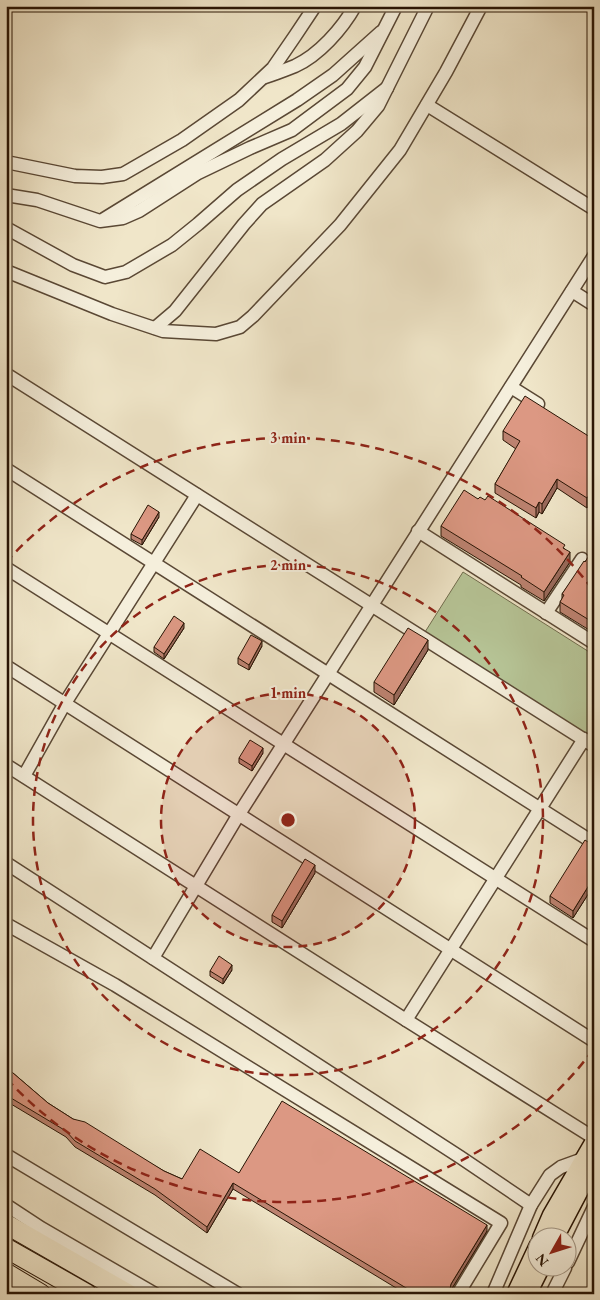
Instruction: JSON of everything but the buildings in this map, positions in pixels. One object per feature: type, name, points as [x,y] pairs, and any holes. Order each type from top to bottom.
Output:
[{"type":"highway","points":[[6,1224],[128,1294]]},
{"type":"highway","points":[[6,1248],[87,1294]]},
{"type":"highway","points":[[6,1273],[41,1294]]},
{"type":"main road","points":[[560,1228],[591,1165],[594,1139]]},
{"type":"main road","points":[[546,1228],[552,1215],[591,1165]]},
{"type":"main road","points":[[515,1294],[528,1266]]},
{"type":"main road","points":[[528,1294],[536,1278]]},
{"type":"street","points":[[6,162],[75,176],[102,177],[123,174],[145,163],[190,135],[239,100],[273,68],[314,6]]},
{"type":"street","points":[[261,79],[296,66],[315,53],[336,33],[356,6]]},
{"type":"street","points":[[6,195],[37,200],[100,222],[123,218],[139,211],[198,173],[292,130],[347,89],[366,67],[396,6]]},
{"type":"street","points":[[155,328],[176,311],[244,224],[262,204],[325,160],[357,131],[378,106],[428,6]]},
{"type":"street","points":[[6,271],[112,314],[163,331],[216,334],[240,327],[253,316],[340,225],[400,150],[446,72],[481,6]]},
{"type":"street","points":[[100,222],[297,100],[333,75],[386,27]]},
{"type":"street","points":[[6,228],[73,266],[105,277],[126,272],[172,245],[237,190],[282,159],[341,124],[387,88]]},
{"type":"street","points":[[427,105],[594,209]]},
{"type":"street","points":[[153,958],[239,814],[594,256]]},
{"type":"street","points":[[572,291],[594,305]]},
{"type":"street","points":[[8,380],[197,495],[589,742],[540,808],[406,1020]]},
{"type":"street","points":[[511,387],[551,412]]},
{"type":"street","points":[[6,469],[594,843]]},
{"type":"street","points":[[24,776],[66,703],[197,495]]},
{"type":"street","points":[[418,531],[594,644]]},
{"type":"street","points":[[546,613],[582,560]]},
{"type":"street","points":[[6,568],[594,941]]},
{"type":"street","points":[[6,666],[594,1041]]},
{"type":"street","points":[[6,764],[594,1139]]},
{"type":"street","points":[[6,863],[531,1205]]},
{"type":"street","points":[[6,924],[114,985],[501,1223],[458,1294]]},
{"type":"street","points":[[6,1155],[238,1294]]},
{"type":"street","points":[[493,1294],[531,1205],[550,1174],[561,1168],[591,1165]]},
{"type":"street","points":[[6,1206],[155,1294]]},
{"type":"street","points":[[578,1241],[594,1207]]},
{"type":"street","points":[[552,1294],[560,1278]]},
{"type":"green space","points":[[463,572],[594,655],[594,739],[425,632]]}]
